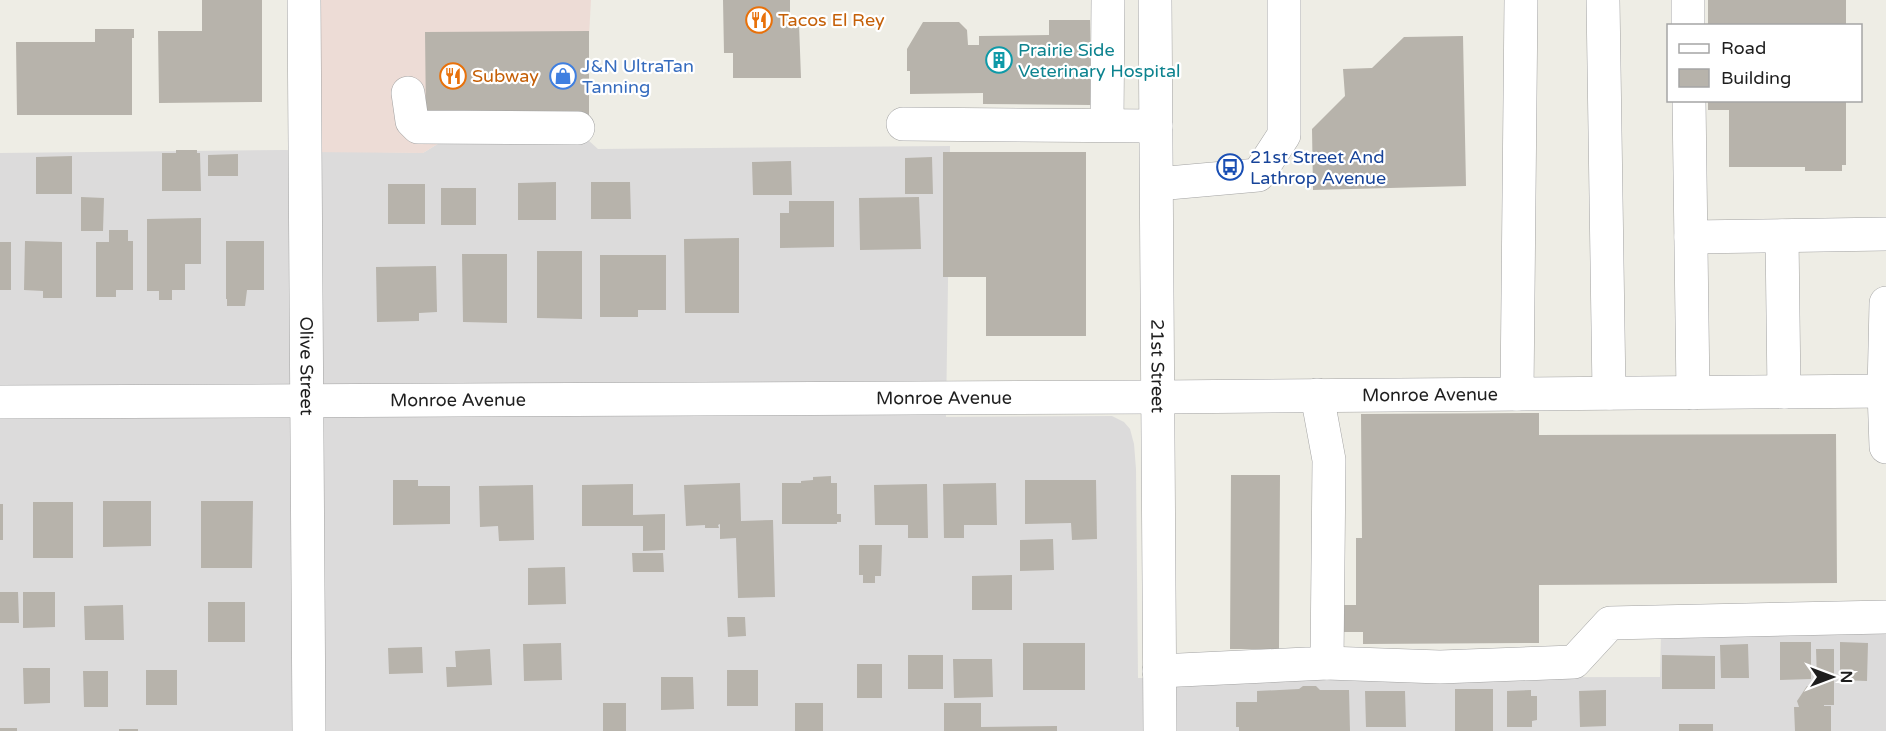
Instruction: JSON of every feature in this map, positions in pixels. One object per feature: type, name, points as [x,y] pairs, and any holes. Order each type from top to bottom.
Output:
[{"type":"street","name":"Olive Street","points":[[304,0],[309,731]]},
{"type":"street","points":[[1107,125],[1108,0]]},
{"type":"street","name":"21st Street","points":[[1155,0],[1160,731]]},
{"type":"street","points":[[1157,184],[1258,175],[1284,135],[1284,0]]},
{"type":"street","points":[[1517,394],[1521,0]]},
{"type":"street","points":[[1604,0],[1609,393]]},
{"type":"street","points":[[1688,0],[1688,24]]},
{"type":"street","points":[[408,93],[412,122],[418,127],[578,128]]},
{"type":"street","points":[[1689,102],[1693,393]]},
{"type":"street","points":[[903,124],[1156,126]]},
{"type":"street","points":[[1691,237],[1886,234]]},
{"type":"street","points":[[1782,236],[1784,392]]},
{"type":"street","points":[[1886,303],[1886,447]]},
{"type":"street","name":"Monroe Avenue","points":[[0,402],[1885,391]]},
{"type":"street","points":[[1317,395],[1329,460],[1327,663]]},
{"type":"street","points":[[1159,671],[1327,663],[1440,667],[1574,662],[1610,622],[1886,617]]},
{"type":"shaded area","points":[[304,0],[591,0],[589,36],[423,153],[306,152]]},
{"type":"shaded area","points":[[444,140],[588,140],[598,149],[950,146],[946,417],[1112,416],[1124,422],[1130,429],[1136,469],[1138,678],[1660,677],[1661,634],[1886,633],[1886,731],[0,731],[0,153],[284,150],[423,153]]},
{"type":"building","points":[[202,0],[262,0],[262,102],[159,103],[158,31],[202,31]]},
{"type":"building","points":[[723,0],[790,0],[790,24],[799,24],[801,78],[733,78],[733,53],[724,53]]},
{"type":"building","points":[[1708,0],[1846,0],[1846,24],[1708,24]]},
{"type":"building","name":"Prairie Side Veterinary Hospital","points":[[1049,20],[1090,20],[1091,105],[983,104],[983,93],[910,94],[907,49],[923,22],[959,22],[967,30],[968,45],[979,45],[979,36],[1049,35]]},
{"type":"building","points":[[95,29],[134,29],[132,115],[17,115],[16,42],[95,42]]},
{"type":"building","points":[[589,31],[589,117],[426,118],[425,32]]},
{"type":"building","points":[[1463,36],[1466,186],[1313,190],[1312,129],[1345,96],[1343,69],[1372,68],[1404,37]]},
{"type":"building","points":[[1708,102],[1846,102],[1846,165],[1842,165],[1842,171],[1805,171],[1805,167],[1729,167],[1729,110],[1708,110]]},
{"type":"building","points":[[176,150],[197,150],[197,153],[200,153],[201,191],[162,191],[162,153],[176,153]]},
{"type":"building","points":[[943,152],[1086,152],[1086,336],[986,336],[986,277],[943,277]]},
{"type":"building","points":[[238,154],[238,176],[208,176],[208,155]]},
{"type":"building","points":[[72,156],[72,194],[36,194],[36,157]]},
{"type":"building","points":[[932,157],[933,194],[905,194],[905,158]]},
{"type":"building","points":[[791,161],[792,195],[753,195],[752,162]]},
{"type":"building","points":[[556,182],[556,220],[518,220],[518,183]]},
{"type":"building","points":[[591,182],[630,182],[631,219],[591,219]]},
{"type":"building","points":[[388,184],[425,184],[425,224],[388,224]]},
{"type":"building","points":[[441,188],[476,188],[476,225],[441,225]]},
{"type":"building","points":[[81,197],[104,198],[103,231],[81,231]]},
{"type":"building","points":[[919,197],[921,249],[860,250],[859,198]]},
{"type":"building","points":[[789,201],[834,201],[834,247],[780,248],[780,213],[789,213]]},
{"type":"building","points":[[201,218],[201,264],[185,264],[185,290],[172,290],[172,300],[159,300],[159,291],[147,291],[147,219]]},
{"type":"building","points":[[109,230],[128,230],[128,241],[133,241],[133,290],[116,290],[116,297],[96,297],[96,242],[109,242]]},
{"type":"building","points":[[739,238],[739,313],[685,313],[684,239]]},
{"type":"building","points":[[25,241],[62,242],[62,298],[43,298],[43,291],[24,290]]},
{"type":"building","points":[[226,241],[264,241],[264,290],[247,290],[245,306],[227,306]]},
{"type":"building","points":[[0,242],[11,242],[11,290],[0,290]]},
{"type":"building","points":[[537,251],[582,251],[582,319],[537,318]]},
{"type":"building","points":[[462,254],[507,254],[507,323],[463,322]]},
{"type":"building","points":[[600,255],[666,255],[666,310],[638,310],[638,317],[600,317]]},
{"type":"building","points":[[436,266],[437,312],[419,313],[419,321],[377,322],[376,267]]},
{"type":"building","points":[[1539,413],[1539,435],[1836,434],[1837,583],[1539,585],[1539,643],[1363,644],[1363,632],[1332,632],[1332,605],[1356,605],[1356,538],[1362,538],[1361,414]]},
{"type":"building","points":[[1231,475],[1280,475],[1279,649],[1230,649]]},
{"type":"building","points":[[831,476],[831,483],[837,483],[837,514],[841,514],[841,522],[837,524],[782,524],[782,483],[801,483],[801,481],[813,480],[813,477]]},
{"type":"building","points":[[393,480],[418,480],[418,486],[450,486],[450,524],[393,525]]},
{"type":"building","points":[[1025,480],[1096,480],[1097,539],[1072,540],[1071,523],[1025,524]]},
{"type":"building","points":[[740,483],[741,521],[773,520],[775,597],[738,598],[736,538],[720,539],[720,524],[719,528],[705,528],[705,525],[686,526],[684,485]]},
{"type":"building","points":[[996,483],[997,525],[964,525],[964,538],[944,538],[943,484]]},
{"type":"building","points":[[633,484],[633,515],[665,514],[665,550],[643,551],[643,526],[582,526],[582,485]]},
{"type":"building","points":[[927,484],[928,538],[908,538],[908,525],[875,525],[874,485]]},
{"type":"building","points":[[533,485],[534,540],[499,541],[498,526],[480,527],[479,486]]},
{"type":"building","points":[[103,501],[151,501],[151,546],[103,547]]},
{"type":"building","points":[[201,501],[253,501],[252,568],[201,568]]},
{"type":"building","points":[[33,502],[73,502],[73,558],[33,558]]},
{"type":"building","points":[[0,504],[3,504],[3,540],[0,540]]},
{"type":"building","points":[[1053,539],[1054,570],[1020,571],[1020,540]]},
{"type":"building","points":[[859,545],[882,545],[881,576],[875,576],[875,583],[863,583],[863,575],[859,575]]},
{"type":"building","points":[[632,553],[663,553],[664,572],[633,572]]},
{"type":"building","points":[[565,567],[566,604],[528,605],[528,568]]},
{"type":"building","points":[[1012,575],[1012,610],[972,610],[972,576]]},
{"type":"building","points":[[0,592],[18,592],[19,623],[0,623]]},
{"type":"building","points":[[23,592],[55,592],[55,627],[23,628]]},
{"type":"building","points":[[208,602],[245,602],[245,642],[208,642]]},
{"type":"building","points":[[123,605],[124,640],[85,640],[84,606]]},
{"type":"building","points":[[727,617],[745,617],[746,636],[728,637]]},
{"type":"building","points":[[1780,642],[1811,642],[1811,679],[1780,680]]},
{"type":"building","points":[[1840,642],[1868,643],[1867,681],[1840,680]]},
{"type":"building","points":[[561,643],[562,680],[524,681],[523,644]]},
{"type":"building","points":[[1023,643],[1085,643],[1085,690],[1023,690]]},
{"type":"building","points":[[1748,644],[1749,678],[1721,678],[1720,645]]},
{"type":"building","points":[[422,647],[423,673],[389,674],[388,648]]},
{"type":"building","points":[[490,649],[492,685],[447,687],[446,667],[456,667],[455,651]]},
{"type":"building","points":[[1816,649],[1834,649],[1834,705],[1824,705],[1831,706],[1831,731],[1795,731],[1794,707],[1799,707],[1797,701],[1807,686],[1812,686],[1817,680]]},
{"type":"building","points":[[908,655],[943,655],[943,689],[908,689]]},
{"type":"building","points":[[1662,655],[1715,656],[1715,689],[1662,689]]},
{"type":"building","points":[[953,659],[992,659],[993,697],[954,698]]},
{"type":"building","points":[[857,664],[882,664],[882,698],[857,698]]},
{"type":"building","points":[[23,668],[50,668],[50,703],[24,704]]},
{"type":"building","points":[[146,670],[177,670],[177,705],[146,705]]},
{"type":"building","points":[[727,670],[758,670],[758,706],[727,706]]},
{"type":"building","points":[[83,671],[108,671],[108,707],[84,707]]},
{"type":"building","points":[[661,677],[693,677],[694,709],[661,710]]},
{"type":"building","points":[[1303,686],[1316,686],[1320,690],[1349,690],[1350,731],[1239,731],[1239,727],[1236,727],[1236,702],[1257,702],[1257,691],[1299,689]]},
{"type":"building","points":[[1455,689],[1493,689],[1493,731],[1455,731]]},
{"type":"building","points":[[1531,690],[1531,696],[1537,696],[1537,720],[1532,721],[1532,727],[1507,727],[1507,691]]},
{"type":"building","points":[[1606,690],[1606,726],[1580,727],[1579,691]]},
{"type":"building","points":[[1365,691],[1405,691],[1406,727],[1366,727]]},
{"type":"building","points":[[603,703],[626,703],[626,731],[603,731]]},
{"type":"building","points":[[795,703],[823,703],[823,731],[795,731]]},
{"type":"building","points":[[944,703],[981,703],[981,727],[1057,726],[1057,731],[944,731]]},
{"type":"building","points":[[1679,724],[1713,724],[1713,731],[1679,731]]},
{"type":"building","points":[[0,728],[17,728],[17,731],[0,731]]},
{"type":"building","points":[[119,729],[138,729],[138,731],[119,731]]},
{"type":"place","name":"Tacos El Rey","points":[[759,20]]},
{"type":"place","name":"Prairie Side Veterinary Hospital","points":[[999,60]]},
{"type":"place","name":"Subway","points":[[453,76]]},
{"type":"place","name":"J&N UltraTan Tanning","points":[[563,76]]},
{"type":"place","name":"21st Street And Lathrop Avenue","points":[[1230,167]]}]
